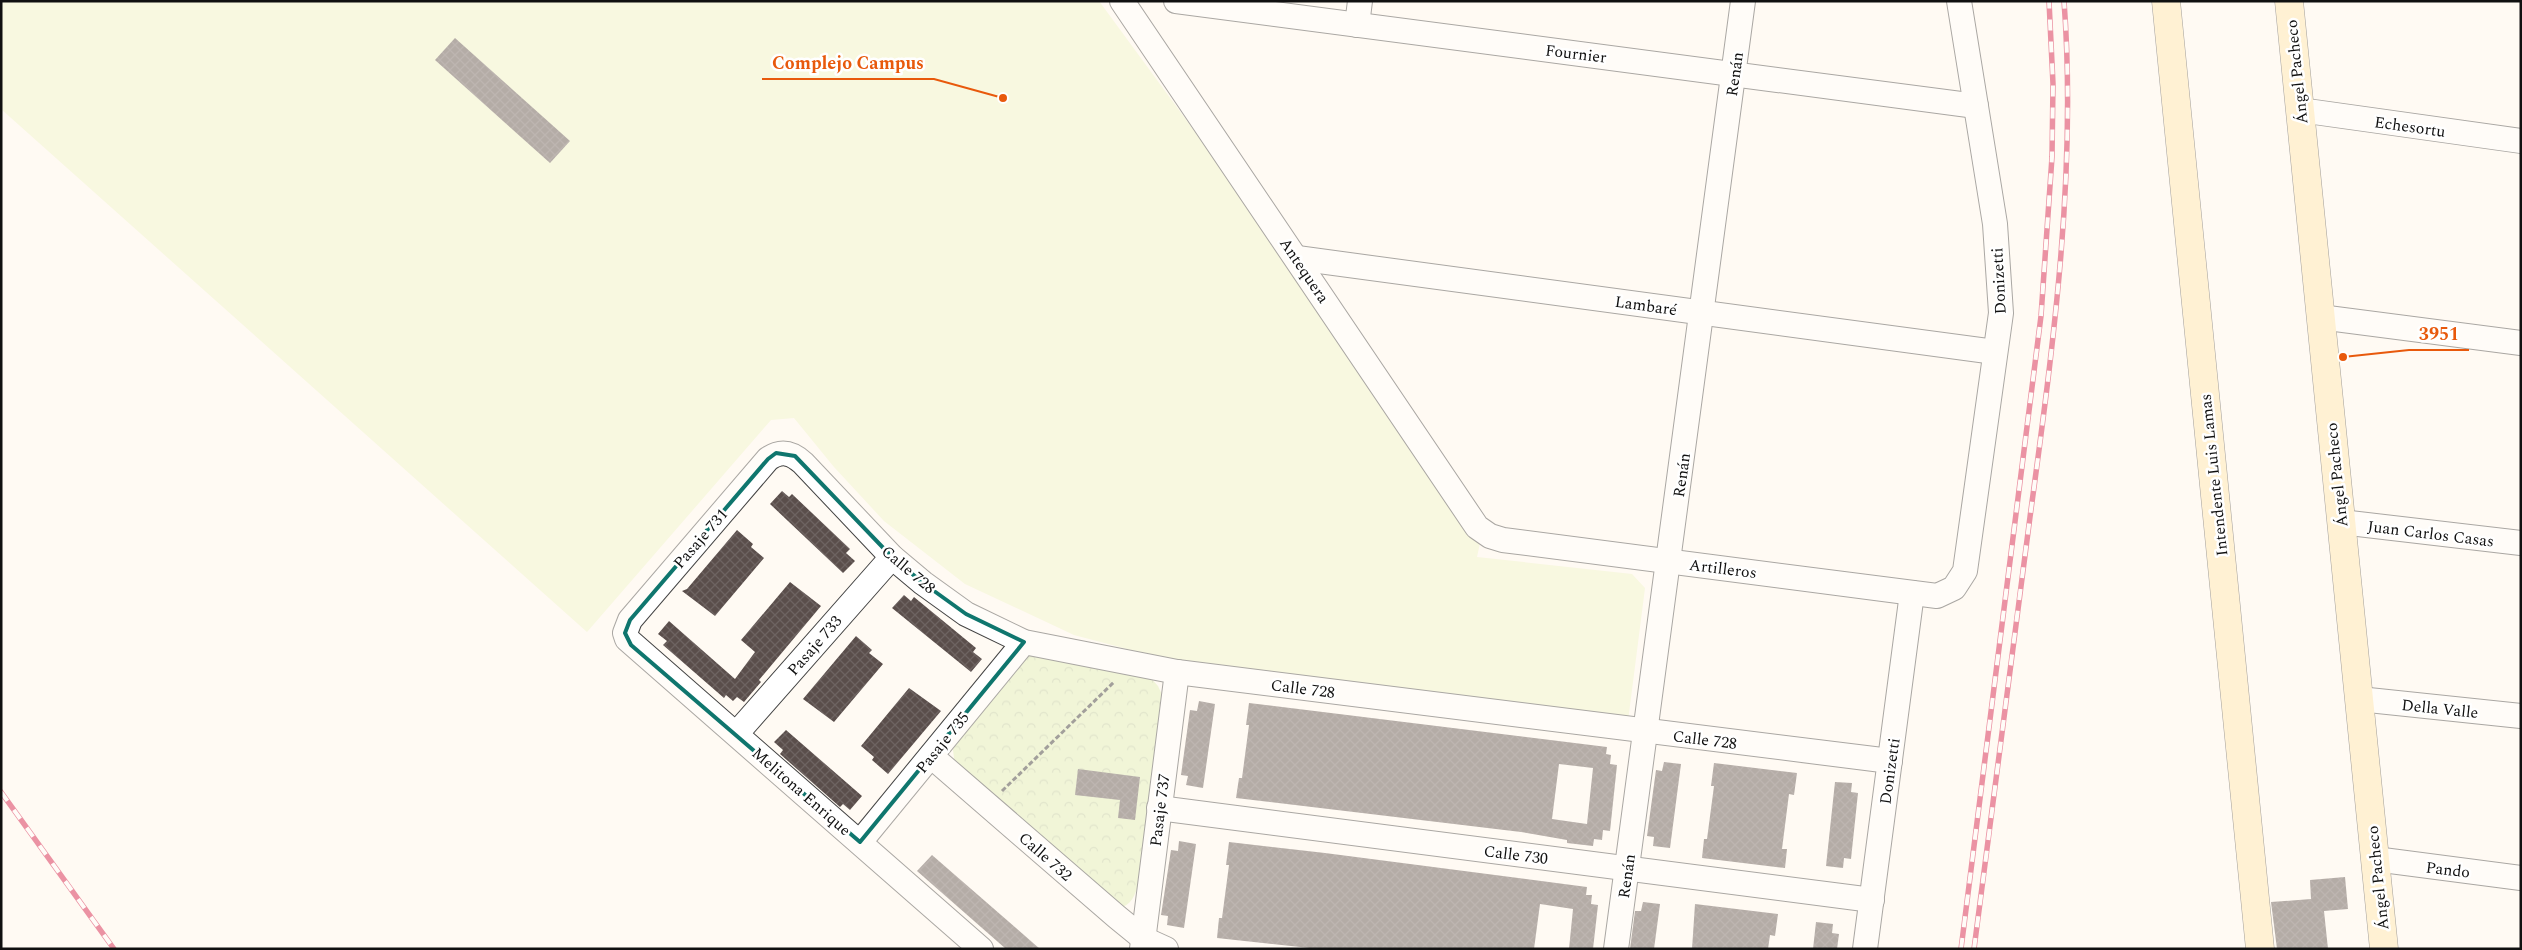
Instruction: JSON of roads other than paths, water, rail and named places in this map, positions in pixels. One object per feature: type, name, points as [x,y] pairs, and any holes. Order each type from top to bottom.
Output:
[{"type":"main road","name":"Intendente Luis Lamas","points":[[2166,1],[2260,949]]},
{"type":"main road","name":"Ángel Pacheco","points":[[2289,1],[2384,949]]},
{"type":"street","name":"Antequera","points":[[1122,1],[1478,527],[1490,536]]},
{"type":"street","name":"Fournier","points":[[1176,1],[1976,106]]},
{"type":"street","points":[[1358,25],[1360,1]]},
{"type":"street","name":"Renán","points":[[1616,949],[1743,1]]},
{"type":"street","name":"Donizetti","points":[[1954,588],[1965,571],[2001,313],[1995,224],[1959,1]]},
{"type":"street","name":"Echesortu","points":[[2300,110],[2521,141]]},
{"type":"street","name":"Lambaré","points":[[1296,258],[1995,352]]},
{"type":"street","points":[[2320,317],[2521,343]]},
{"type":"street","name":"Calle 728","points":[[785,452],[795,456],[803,463],[892,557],[966,614],[1024,642],[1177,672],[1890,762]]},
{"type":"street","name":"Pasaje 731","points":[[625,633],[630,620],[768,459],[776,453],[785,452]]},
{"type":"street","name":"Juan Carlos Casas","points":[[2341,522],[2521,544]]},
{"type":"street","name":"Artilleros","points":[[1490,536],[1503,540],[1937,596],[1954,588]]},
{"type":"street","name":"Pasaje 733","points":[[736,733],[892,557]]},
{"type":"street","name":"Donizetti","points":[[1865,949],[1912,593]]},
{"type":"street","name":"Melitona Enrique","points":[[625,633],[631,645],[736,733],[981,949]]},
{"type":"street","name":"Pasaje 735","points":[[860,842],[1024,642]]},
{"type":"street","name":"Pasaje 737","points":[[1143,944],[1177,672]]},
{"type":"street","name":"Della Valle","points":[[2359,699],[2521,716]]},
{"type":"street","name":"Calle 732","points":[[931,756],[1143,944],[1166,949]]},
{"type":"street","name":"Calle 730","points":[[1159,808],[1872,900]]},
{"type":"street","name":"Pando","points":[[2375,860],[2521,878]]},
{"type":"railway","points":[[1961,949],[2041,316],[2052,157],[2053,84],[2049,1]]},
{"type":"railway","points":[[1974,949],[2054,324],[2065,195],[2067,66],[2064,1]]},
{"type":"railway","points":[[1,792],[114,949]]},
{"type":"place","name":"Complejo Campus","points":[[1003,98]]},
{"type":"place","name":"3951","points":[[2343,357]]}]
